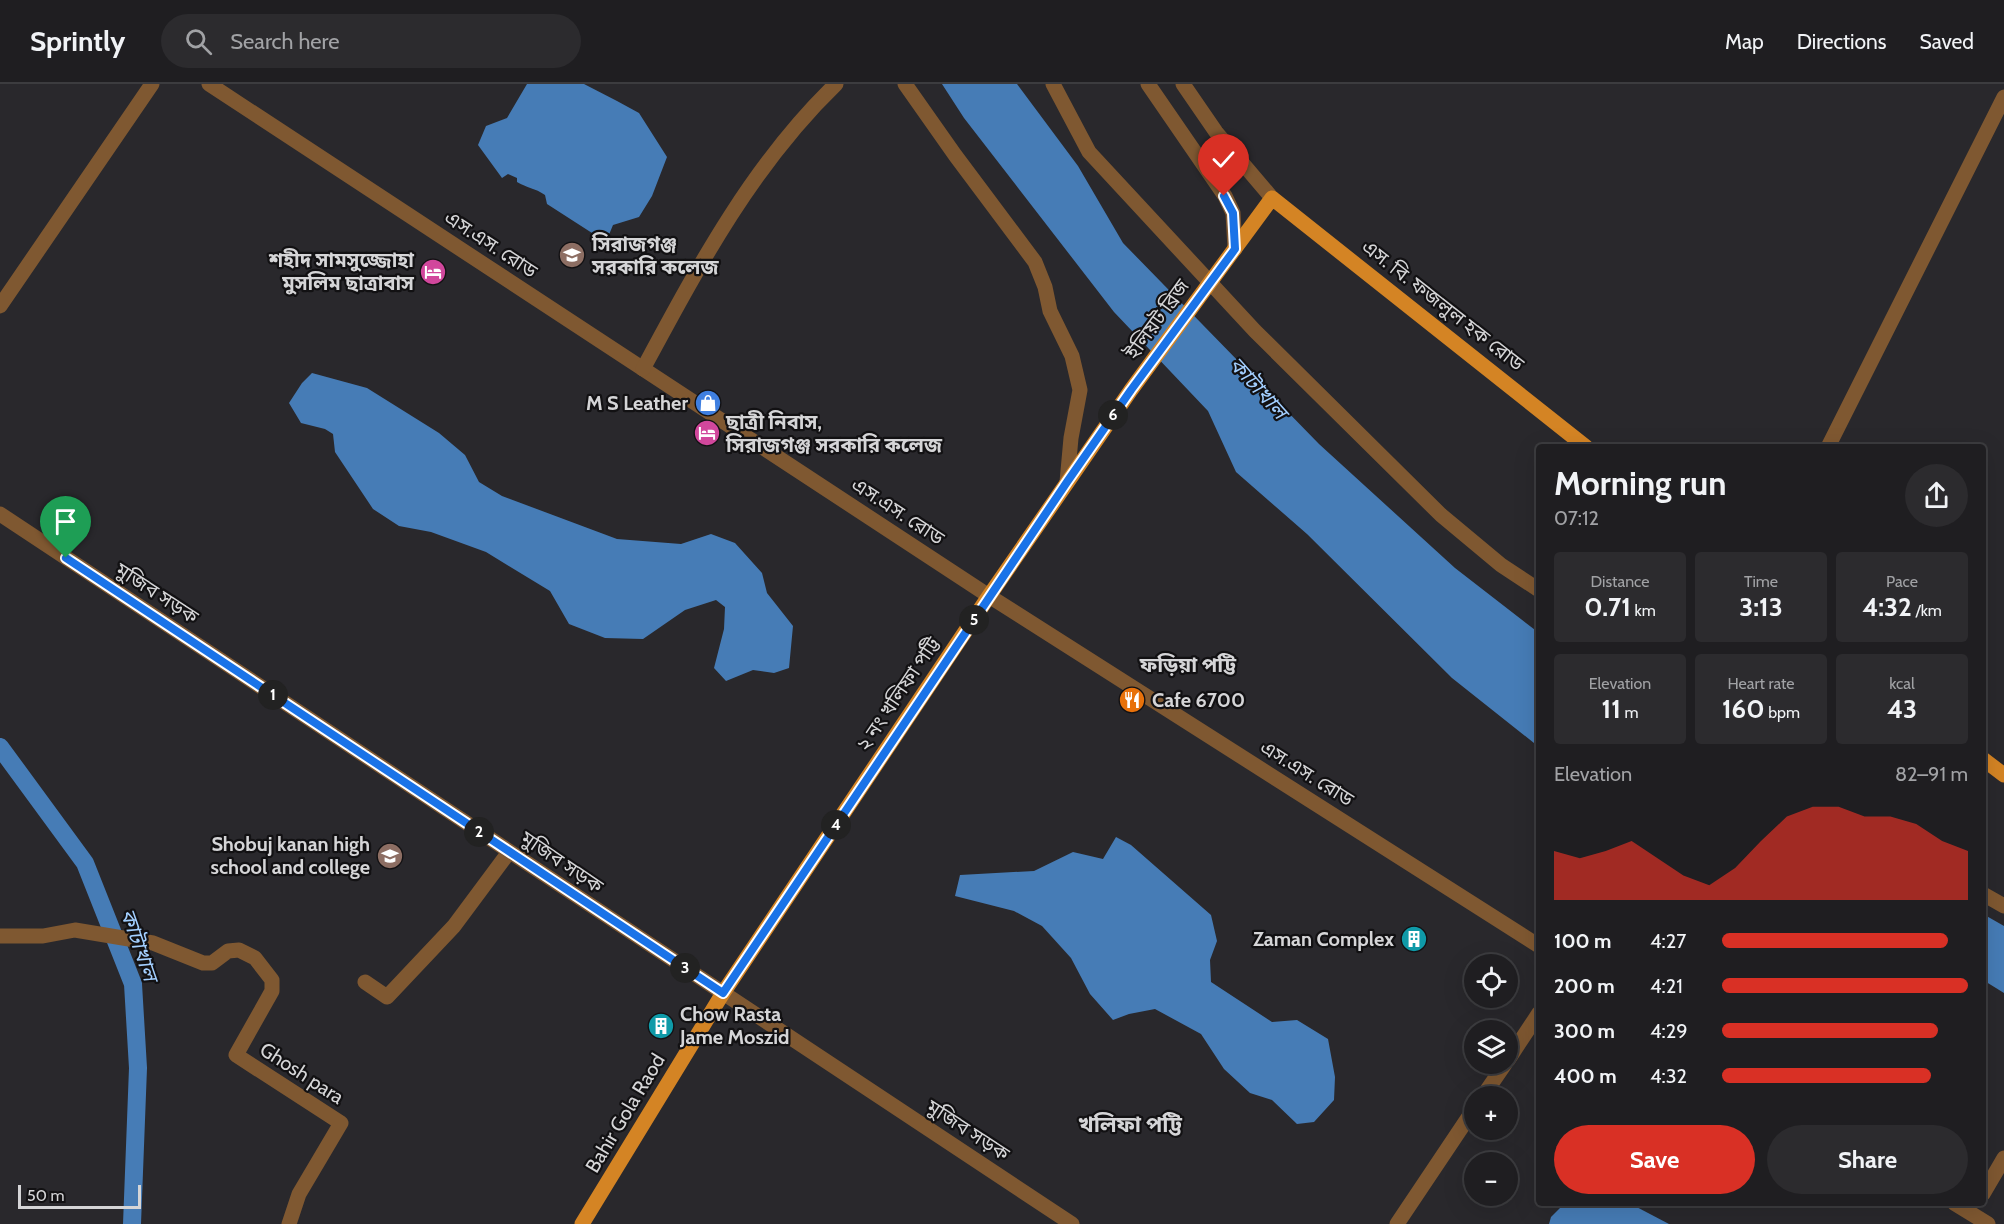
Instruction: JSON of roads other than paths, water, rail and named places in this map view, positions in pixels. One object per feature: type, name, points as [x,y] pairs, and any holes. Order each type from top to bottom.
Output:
[{"type":"main road","name":"ইলিয়ট ব্রিজ","points":[[1131,390],[1272,198]]},
{"type":"main road","name":"এস. বি. ফজলুল হক রোড","points":[[1272,198],[1582,444]]},
{"type":"main road","name":"২ নং খলিফা পট্টি","points":[[723,993],[989,596],[1131,390]]},
{"type":"main road","points":[[1986,761],[2004,774]]},
{"type":"main road","name":"Bahir Gola Raod","points":[[582,1224],[723,993]]},
{"type":"street","points":[[0,306],[152,84]]},
{"type":"street","name":"এস.এস. রোড","points":[[209,84],[989,596],[1536,944]]},
{"type":"street","points":[[643,369],[731,212],[784,140],[836,84]]},
{"type":"street","points":[[905,84],[1039,270],[1050,311],[1072,356],[1080,390],[1071,438],[1067,482]]},
{"type":"street","points":[[1053,84],[1089,152],[1255,331],[1441,515],[1501,565],[1536,588]]},
{"type":"street","points":[[1148,84],[1224,196],[1233,213],[1235,249]]},
{"type":"street","points":[[1183,84],[1216,132],[1272,198]]},
{"type":"street","points":[[1830,444],[2004,97]]},
{"type":"street","name":"মুজিব সড়ক","points":[[0,514],[1072,1224]]},
{"type":"street","points":[[365,982],[387,997],[454,926],[509,852]]},
{"type":"street","points":[[1986,896],[2004,906]]},
{"type":"street","name":"Ghosh para","points":[[0,936],[43,936],[75,930],[153,943],[203,963],[212,963],[228,951],[239,950],[255,958],[272,980],[272,991],[236,1055],[341,1123],[299,1194],[289,1224]]},
{"type":"street","points":[[1518,1044],[1536,1017]]},
{"type":"street","points":[[1397,1224],[1464,1124]]},
{"type":"street","points":[[1986,1189],[2004,1158]]},
{"type":"street","points":[[1959,1206],[1987,1224]]},
{"type":"water","points":[[527,84],[584,84],[617,101],[639,113],[667,157],[652,196],[639,217],[613,225],[606,242],[547,204],[545,195],[517,182],[517,178],[508,174],[502,178],[478,145],[486,126],[507,118]]},
{"type":"water","points":[[942,84],[1017,84],[1078,166],[1123,243],[1319,444],[1455,568],[1536,631],[1536,745],[1452,678],[1307,534],[1236,472],[1208,411],[1114,312],[964,118]]},
{"type":"water","points":[[312,373],[367,388],[439,433],[465,455],[479,482],[502,496],[617,539],[681,544],[711,534],[735,543],[762,573],[767,593],[793,626],[789,668],[774,673],[753,670],[726,681],[714,668],[724,629],[725,607],[716,600],[685,610],[643,639],[605,638],[569,624],[550,591],[486,552],[431,532],[399,526],[373,509],[335,452],[333,434],[325,429],[301,423],[289,403],[302,383]]},
{"type":"water","points":[[1116,837],[1131,845],[1211,915],[1217,941],[1210,960],[1211,982],[1272,1022],[1297,1020],[1328,1039],[1335,1077],[1334,1100],[1314,1122],[1297,1124],[1272,1100],[1250,1093],[1224,1069],[1201,1034],[1155,1009],[1113,1020],[1090,994],[1071,958],[1042,926],[1014,911],[955,896],[960,875],[1034,871],[1073,852],[1103,859]]},
{"type":"water","points":[[1986,916],[2004,926],[2004,993],[1986,982]]},
{"type":"water","points":[[1562,1206],[1635,1206],[1669,1224],[1549,1224],[1551,1217]]},
{"type":"waterway","name":"কাটাখাল","points":[[0,747],[85,863],[133,984],[138,1068],[132,1224]]},
{"type":"place","name":"সিরাজগঞ্জ সরকারি কলেজ","points":[[572,255]]},
{"type":"place","name":"শহীদ সামসুজ্জোহা মুসলিম ছাত্রাবাস","points":[[433,272]]},
{"type":"place","name":"M S Leather","points":[[708,403]]},
{"type":"place","name":"ছাত্রী নিবাস, সিরাজগঞ্জ সরকারি কলেজ","points":[[707,433]]},
{"type":"place","name":"Cafe 6700","points":[[1132,700]]},
{"type":"place","name":"Shobuj kanan high school and college","points":[[390,856]]},
{"type":"place","name":"Zaman Complex","points":[[1414,939]]},
{"type":"place","name":"Chow Rasta Jame Moszid","points":[[661,1026]]},
{"type":"district","name":"ফড়িয়া পট্টি","points":[[1188,665]]},
{"type":"district","name":"খলিফা পট্টি","points":[[1130,1124]]}]
